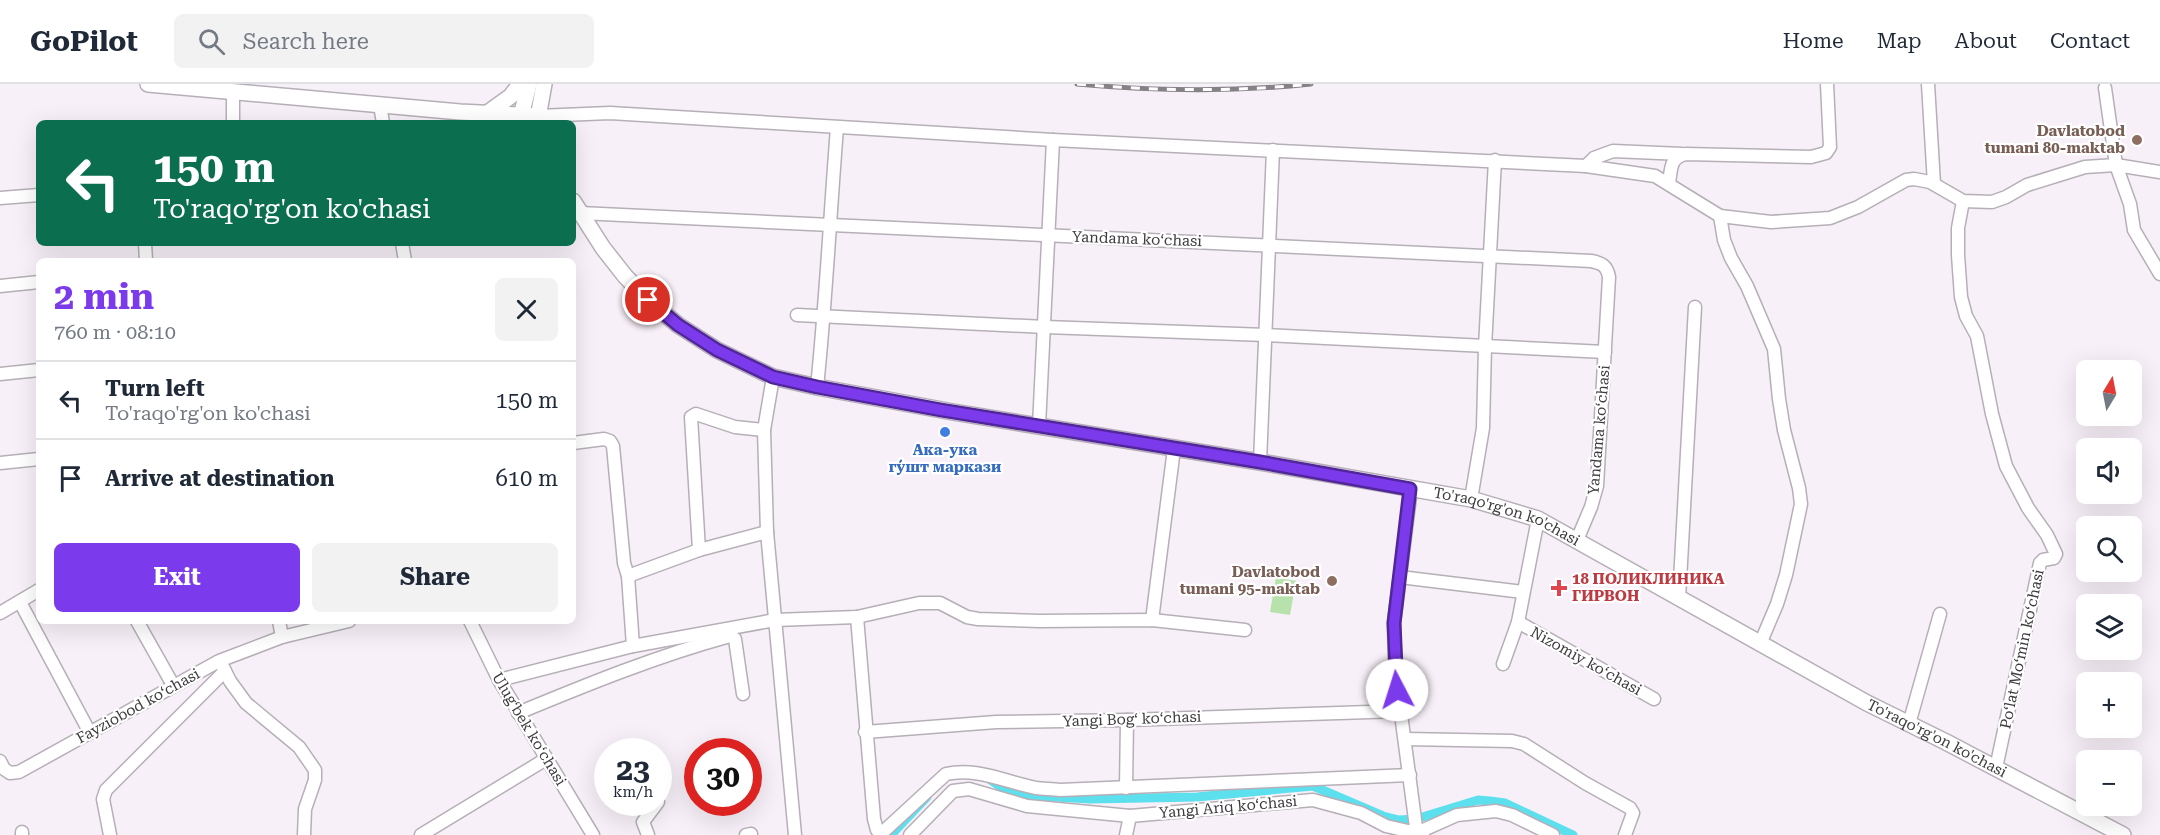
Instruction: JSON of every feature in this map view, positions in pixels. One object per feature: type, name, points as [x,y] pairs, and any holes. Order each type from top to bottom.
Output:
[{"type":"main road","points":[[148,84],[380,105],[458,118],[486,114],[530,119]]},
{"type":"main road","points":[[486,114],[511,96],[520,84]]},
{"type":"main road","points":[[529,84],[530,119]]},
{"type":"main road","points":[[530,119],[544,84]]},
{"type":"main road","name":"To'raqo'rg'on ko'chasi","points":[[577,207],[603,248],[648,300],[678,325],[717,350],[773,377],[817,387],[1039,426],[1471,499],[1538,519],[1867,703],[1996,768],[2113,832]]},
{"type":"street","points":[[1586,166],[1594,158],[1613,151],[1811,157],[1826,153],[1830,147],[1827,84]]},
{"type":"street","points":[[1928,84],[1934,184]]},
{"type":"street","points":[[2105,88],[2116,165],[2130,204],[2134,230],[2160,274]]},
{"type":"street","points":[[233,92],[233,120]]},
{"type":"street","points":[[380,105],[382,120]]},
{"type":"street","points":[[530,119],[610,113],[1053,140],[1586,166],[1655,176],[1720,216],[1771,222],[1830,218],[1858,207],[1905,180],[1921,179],[1963,201],[1992,202],[2027,185],[2085,167],[2116,165],[2160,172]]},
{"type":"street","points":[[817,387],[825,315],[829,224],[837,128]]},
{"type":"street","points":[[1039,426],[1053,140]]},
{"type":"street","points":[[1260,462],[1273,150]]},
{"type":"street","points":[[1669,184],[1673,160],[1686,154]]},
{"type":"street","points":[[1471,499],[1483,428],[1495,160]]},
{"type":"street","points":[[0,198],[36,195]]},
{"type":"street","name":"Poʻlat Moʻmin koʻchasi","points":[[1963,201],[1958,228],[1958,255],[1961,297],[1966,316],[1977,336],[1992,414],[2006,466],[2056,554],[2054,558],[2043,560],[2040,563],[1996,768]]},
{"type":"street","name":"Yandama koʻchasi","points":[[577,207],[829,224],[1601,263],[1607,268],[1609,277],[1597,486],[1577,540]]},
{"type":"street","points":[[1720,216],[1727,249],[1747,286],[1774,349],[1779,399],[1800,488],[1801,504],[1786,575],[1777,604],[1760,644]]},
{"type":"street","points":[[0,286],[36,282]]},
{"type":"street","points":[[1679,599],[1695,307]]},
{"type":"street","name":"Yandama koʻchasi","points":[[797,315],[1605,352]]},
{"type":"street","points":[[0,374],[36,370]]},
{"type":"street","points":[[773,377],[764,430],[767,532],[795,835]]},
{"type":"street","points":[[699,550],[691,417],[696,414],[735,427],[764,430]]},
{"type":"street","points":[[576,443],[604,439],[610,441],[613,446],[624,562],[628,576],[633,646]]},
{"type":"street","points":[[1152,620],[1174,448]]},
{"type":"street","points":[[0,463],[36,459]]},
{"type":"street","points":[[1410,489],[1394,623],[1395,669],[1419,827],[1457,815],[1496,811],[1512,815],[1552,835]]},
{"type":"street","name":"Nizomiy koʻchasi","points":[[1503,664],[1518,622],[1538,519]]},
{"type":"street","points":[[628,576],[699,550],[767,532]]},
{"type":"street","points":[[1400,577],[1522,592]]},
{"type":"street","points":[[0,613],[36,592]]},
{"type":"street","points":[[20,602],[90,733]]},
{"type":"street","points":[[499,680],[633,646],[775,620],[857,617],[919,603],[940,603],[967,617],[978,619],[1152,620],[1245,630]]},
{"type":"street","points":[[1909,724],[1940,614]]},
{"type":"street","points":[[857,617],[865,732],[874,819],[879,832],[884,832],[946,774],[958,771],[1037,788],[1060,790],[1410,776]]},
{"type":"street","name":"Nizomiy koʻchasi","points":[[1518,622],[1654,699]]},
{"type":"street","points":[[139,624],[173,685]]},
{"type":"street","points":[[280,624],[282,637]]},
{"type":"street","name":"Fayziobod koʻchasi","points":[[0,762],[10,773],[19,772],[173,685],[222,666],[282,637],[336,624]]},
{"type":"street","name":"Ulugʻbek koʻchasi","points":[[471,624],[518,713],[593,835]]},
{"type":"street","points":[[518,713],[590,683],[680,650],[730,636],[735,639],[743,694]]},
{"type":"street","points":[[110,835],[103,799],[106,790],[222,666],[246,703],[299,747],[315,770],[315,780],[306,808],[304,835]]},
{"type":"street","name":"Yangi Bogʻ koʻchasi","points":[[865,732],[996,722],[1400,711]]},
{"type":"street","points":[[1126,788],[1127,720]]},
{"type":"street","points":[[1405,739],[1500,740],[1524,744],[1585,783],[1630,808],[1633,813],[1625,835]]},
{"type":"street","points":[[421,835],[546,759]]},
{"type":"street","name":"Yangi Ariq koʻchasi","points":[[910,835],[946,797],[953,791],[962,789],[1027,806],[1130,816],[1314,800],[1361,813],[1386,826],[1408,831],[1419,827]]},
{"type":"street","points":[[648,816],[643,822],[648,835]]},
{"type":"street","points":[[1126,835],[1130,816]]},
{"type":"green space","points":[[1276,577],[1296,581],[1290,615],[1270,612]]},
{"type":"waterway","points":[[988,778],[1005,790],[1019,795],[1090,799],[1197,797],[1313,786],[1383,816],[1399,820],[1416,819],[1478,800],[1490,801],[1505,803],[1573,835]]},
{"type":"waterway","points":[[891,835],[927,797]]},
{"type":"railway","points":[[1077,84],[1194,90],[1311,84]]},
{"type":"place","name":"Davlatobod tumani 80-maktab","points":[[2137,140]]},
{"type":"place","name":"Ака-ука гу́шт маркази","points":[[945,432]]},
{"type":"place","name":"Davlatobod tumani 95-maktab","points":[[1332,581]]},
{"type":"place","name":"18 ПОЛИКЛИНИКА ГИРВОН","points":[[1559,588]]},
{"type":"route","points":[[648,300],[678,325],[717,350],[773,377],[941,410],[1410,489],[1394,623],[1397,690]]}]
